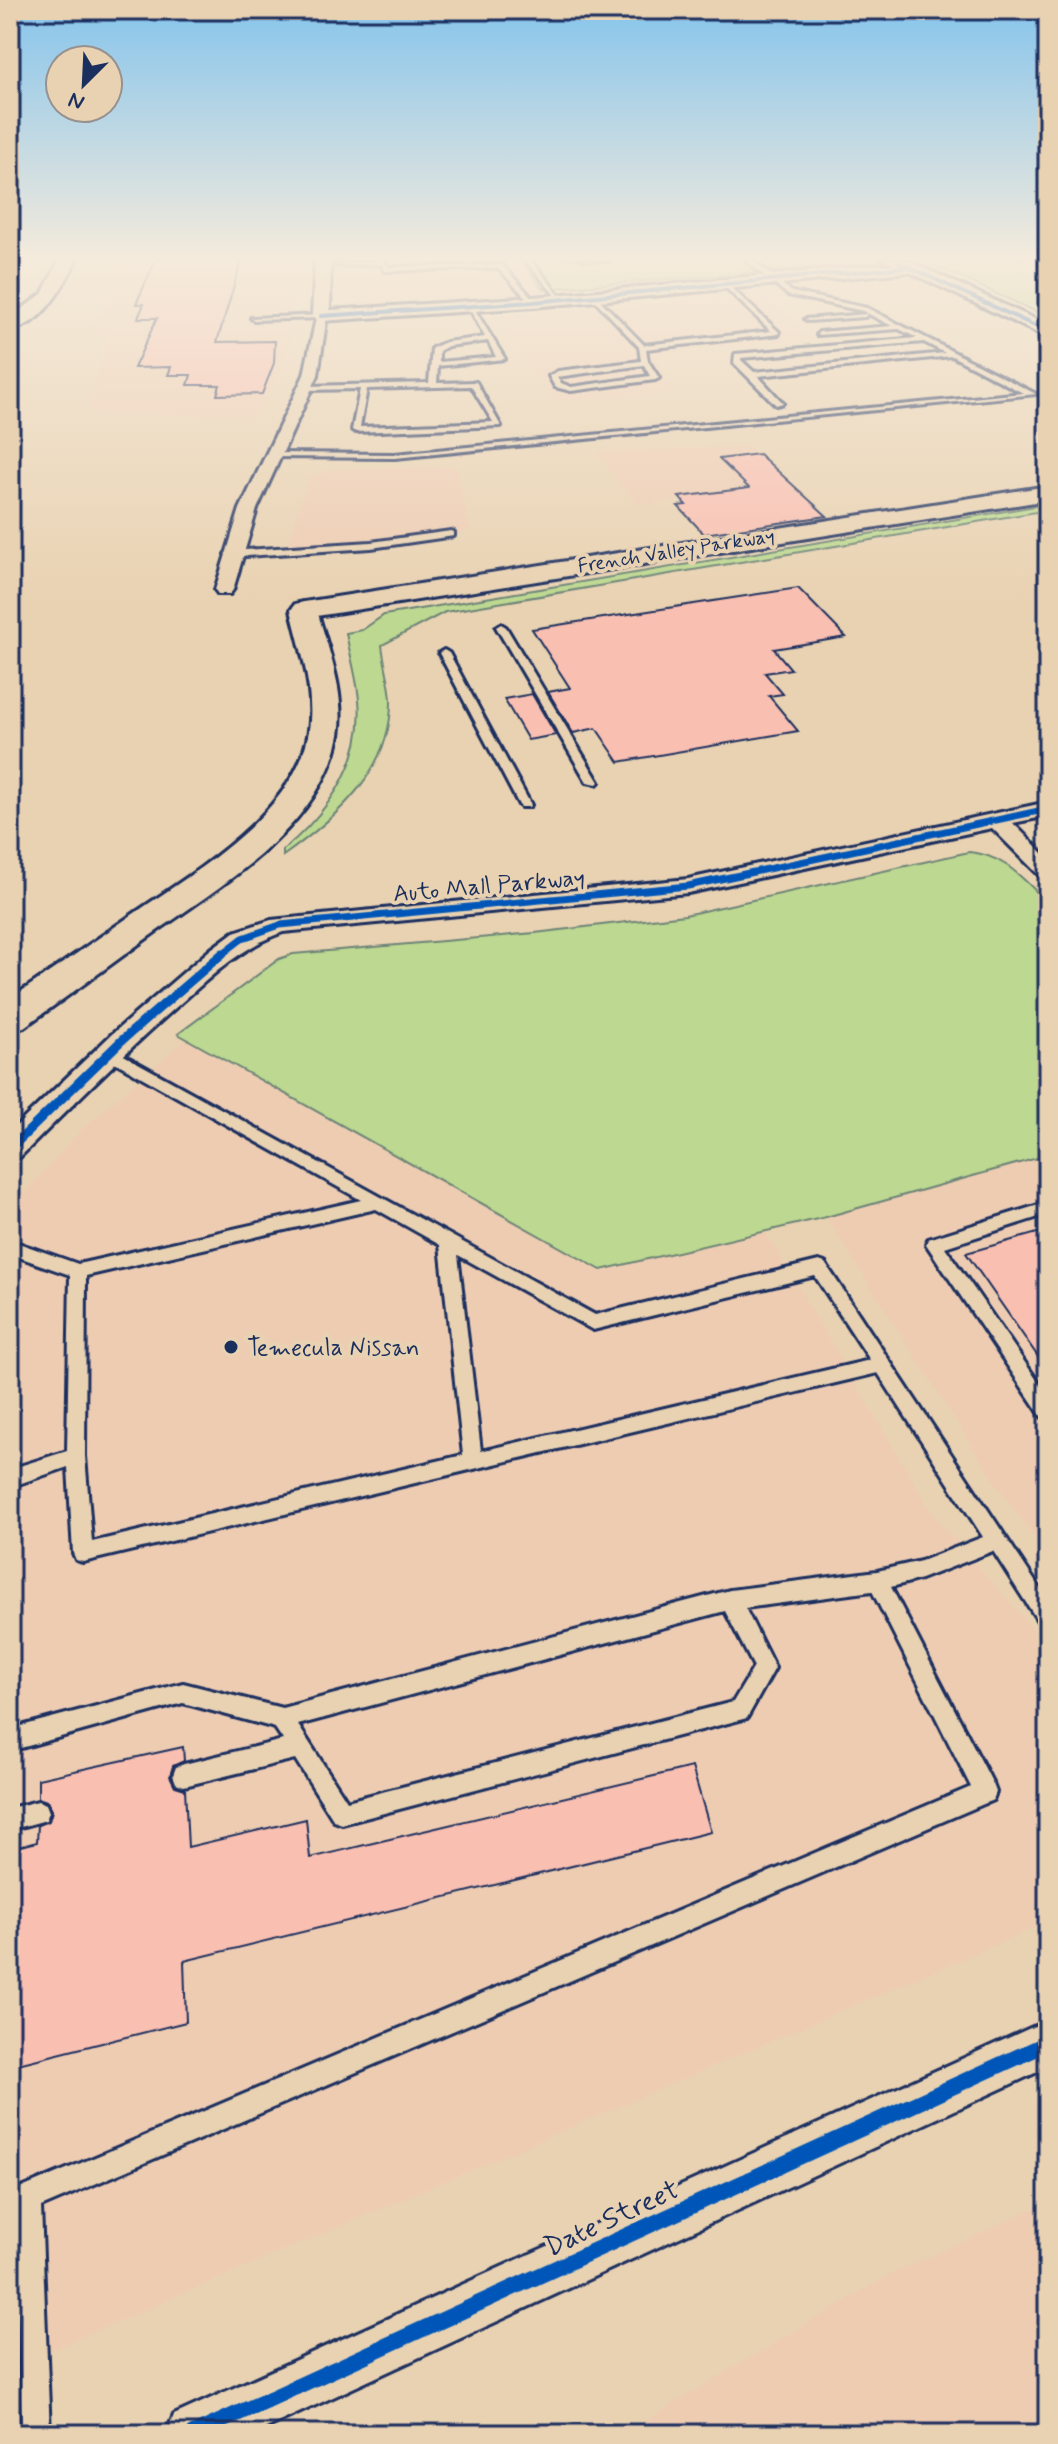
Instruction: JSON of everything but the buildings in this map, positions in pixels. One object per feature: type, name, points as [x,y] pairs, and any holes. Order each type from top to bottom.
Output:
[{"type":"main road","points":[[10,1018],[215,871],[273,823],[302,785],[321,747],[324,700],[304,610]]},
{"type":"street","points":[[224,590],[230,554],[247,507],[306,388],[309,373]]},
{"type":"street","name":"French Valley Parkway","points":[[304,610],[1048,493]]},
{"type":"street","name":"Auto Mall Parkway","points":[[10,1149],[109,1052],[232,946],[243,938],[280,925],[688,886],[1048,809]]},
{"type":"street","points":[[997,820],[1048,871]]},
{"type":"street","name":"Date Street","points":[[193,2434],[1048,2043]]},
{"type":"lane","points":[[433,385],[434,373]]},
{"type":"lane","points":[[574,373],[553,376],[558,385],[571,389],[654,380],[651,373]]},
{"type":"lane","points":[[752,374],[762,373]]},
{"type":"lane","points":[[274,455],[395,456],[1032,394],[992,373]]},
{"type":"lane","points":[[752,374],[779,403]]},
{"type":"lane","points":[[306,388],[473,384],[498,424],[356,430],[364,387]]},
{"type":"lane","points":[[230,554],[371,545],[451,534]]},
{"type":"lane","points":[[501,627],[593,782]]},
{"type":"lane","points":[[444,653],[525,805]]},
{"type":"lane","points":[[109,1052],[593,1323],[819,1268],[1048,1619]]},
{"type":"lane","points":[[10,1247],[78,1271],[377,1203]]},
{"type":"lane","points":[[1048,1208],[934,1244],[1048,1411]]},
{"type":"lane","points":[[448,1242],[473,1461]]},
{"type":"lane","points":[[78,1271],[76,1456],[83,1553],[882,1365]]},
{"type":"lane","points":[[10,1478],[76,1456]]},
{"type":"lane","points":[[10,1740],[183,1693],[282,1719],[730,1600],[877,1581],[921,1570],[996,1541]]},
{"type":"lane","points":[[36,2434],[19,2203],[985,1792],[877,1581]]},
{"type":"lane","points":[[282,1719],[342,1813],[740,1711],[765,1668],[730,1600]]},
{"type":"lane","points":[[184,1775],[300,1747]]},
{"type":"lane","points":[[10,1819],[38,1812]]},
{"type":"shaded area","points":[[98,373],[280,373],[256,416],[89,413]]},
{"type":"shaded area","points":[[534,373],[664,373],[673,392],[555,402]]},
{"type":"shaded area","points":[[748,446],[790,483],[638,505],[596,452]]},
{"type":"shaded area","points":[[456,466],[470,531],[409,541],[286,549],[309,477],[335,469]]},
{"type":"shaded area","points":[[186,1039],[601,1270],[765,1231],[934,1516],[1033,1629],[1048,1653],[1048,1922],[10,2368],[10,1209],[81,1130]]},
{"type":"shaded area","points":[[1048,1155],[1048,1557],[994,1480],[826,1217]]},
{"type":"shaded area","points":[[1048,2202],[1048,2434],[623,2434],[887,2276]]},
{"type":"green space","points":[[1048,504],[1048,510],[445,612],[382,645],[391,700],[389,725],[382,749],[371,770],[341,808],[283,856],[283,850],[315,819],[340,784],[356,745],[359,700],[346,633],[362,630],[384,615]]},
{"type":"green space","points":[[969,852],[1003,863],[1048,903],[1048,1155],[826,1217],[601,1270],[178,1034],[279,959],[293,954],[535,933],[685,915]]},
{"type":"cycle path","points":[[10,1149],[121,1041],[220,955],[243,938],[280,925],[688,886],[1048,809]]},
{"type":"cycle path","points":[[193,2434],[1048,2043]]},
{"type":"place","name":"Temecula Nissan","points":[[231,1347]]}]
